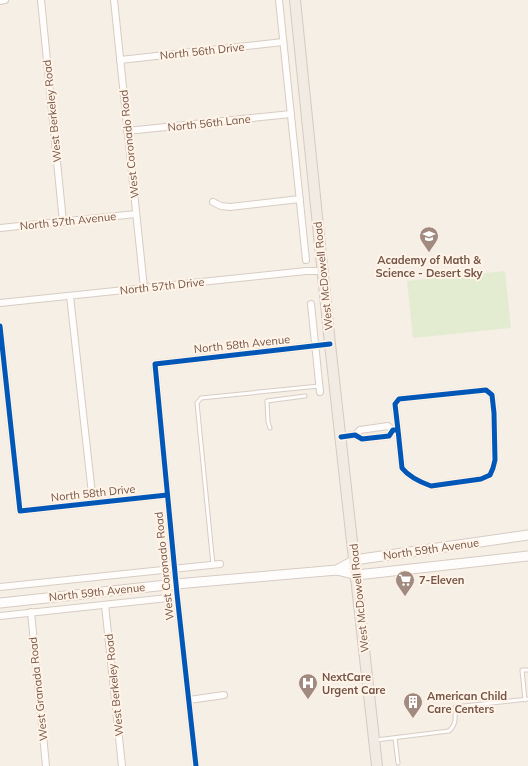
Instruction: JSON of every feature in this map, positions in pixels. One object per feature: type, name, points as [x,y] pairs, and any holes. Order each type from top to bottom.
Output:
[{"type":"main road","name":"West McDowell Road","points":[[295,0],[330,344],[378,766]]},
{"type":"main road","name":"North 59th Avenue","points":[[337,570],[355,560],[528,535]]},
{"type":"main road","name":"North 59th Avenue","points":[[0,603],[176,584],[337,570],[357,575],[528,556]]},
{"type":"street","points":[[0,0],[5,0]]},
{"type":"street","name":"West Berkeley Road","points":[[41,0],[63,222]]},
{"type":"street","name":"West Coronado Road","points":[[114,0],[144,288]]},
{"type":"street","name":"West McDowell Road","points":[[279,0],[306,260]]},
{"type":"street","name":"North 56th Drive","points":[[120,60],[283,42]]},
{"type":"street","name":"North 56th Lane","points":[[127,131],[291,114]]},
{"type":"street","points":[[213,202],[221,206],[230,206],[300,199]]},
{"type":"street","name":"North 57th Avenue","points":[[0,228],[136,214]]},
{"type":"street","name":"North 57th Drive","points":[[0,303],[299,272],[323,271]]},
{"type":"street","points":[[70,296],[93,503]]},
{"type":"street","name":"West McDowell Road","points":[[311,304],[319,389]]},
{"type":"street","name":"North 58th Drive","points":[[0,326],[20,511],[167,495]]},
{"type":"street","name":"North 58th Avenue","points":[[155,364],[330,344]]},
{"type":"street","name":"West Coronado Road","points":[[155,364],[177,597],[196,766]]},
{"type":"street","points":[[341,437],[355,435],[360,430],[388,426],[395,430],[402,468],[406,473],[431,486],[481,479],[490,475],[494,468],[494,413],[492,395],[486,390],[398,399],[395,404],[395,430],[389,436],[362,439],[355,435]]},
{"type":"street","name":"North 59th Avenue","points":[[0,587],[216,565]]},
{"type":"street","name":"North 59th Avenue","points":[[0,616],[177,597]]},
{"type":"street","name":"West Berkeley Road","points":[[105,605],[122,766]]},
{"type":"street","name":"West Granada Road","points":[[30,612],[46,766]]},
{"type":"street","points":[[189,700],[224,695]]},
{"type":"lane","points":[[216,565],[197,403],[201,398],[319,389]]},
{"type":"lane","points":[[270,428],[267,400],[305,396]]},
{"type":"lane","points":[[375,740],[449,731],[454,727],[456,722],[455,707],[526,700],[522,670],[528,670]]},
{"type":"lane","points":[[395,738],[398,763]]},
{"type":"green space","points":[[505,271],[511,328],[413,338],[407,281]]},
{"type":"cycle path","points":[[0,326],[20,511],[167,495]]},
{"type":"cycle path","points":[[196,766],[177,594],[155,364],[330,344]]},
{"type":"cycle path","points":[[341,437],[355,435],[362,439],[389,436],[393,430],[398,430],[395,404],[399,399],[486,390],[492,395],[494,413],[495,460],[490,475],[481,479],[431,486],[419,481],[411,477],[402,468],[398,430]]},
{"type":"place","name":"Academy of Math & Science - Desert Sky","points":[[429,253]]},
{"type":"place","name":"7-Eleven","points":[[405,597]]},
{"type":"place","name":"NextCare Urgent Care","points":[[308,700]]},
{"type":"place","name":"American Child Care Centers","points":[[413,719]]}]
